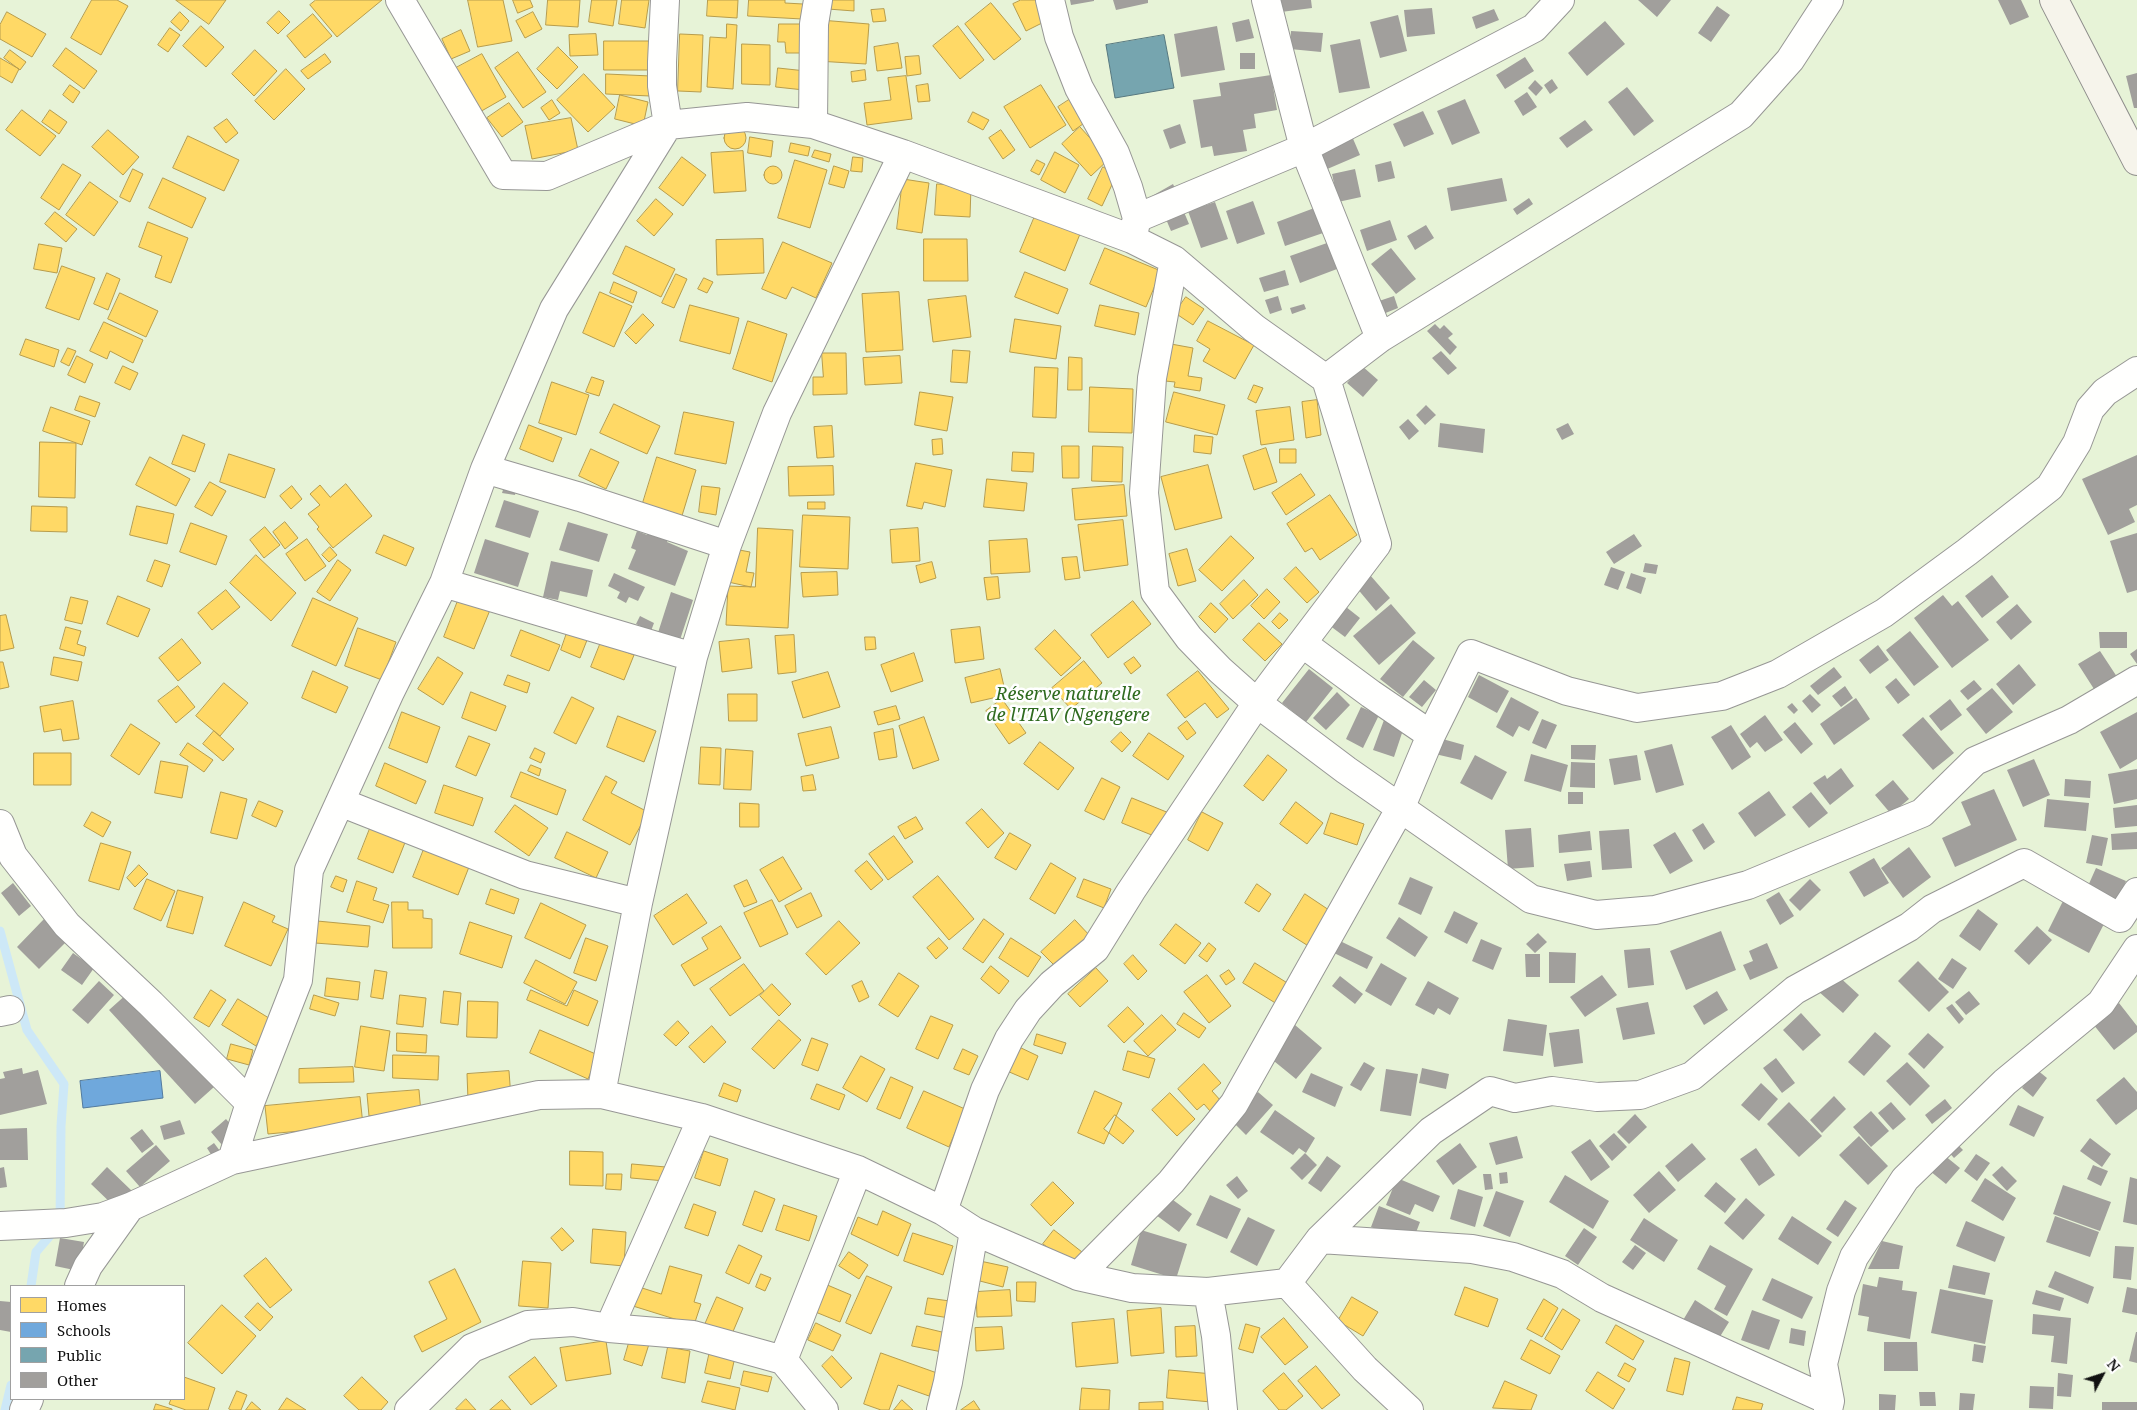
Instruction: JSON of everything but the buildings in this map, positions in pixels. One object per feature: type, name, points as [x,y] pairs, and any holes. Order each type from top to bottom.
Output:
[{"type":"street","points":[[400,0],[503,175],[547,176],[668,125],[747,116],[813,124],[1135,229],[1254,328],[1326,379],[1377,544],[1257,703],[1136,883],[1096,949],[1052,984],[1028,1010],[1010,1039],[985,1090],[943,1210]]},
{"type":"street","points":[[232,1160],[250,1103],[298,980],[309,870],[390,692],[444,583],[485,468],[554,308],[668,125],[662,86],[665,0]]},
{"type":"street","points":[[813,124],[814,24],[818,0]]},
{"type":"street","points":[[1050,0],[1059,37],[1076,80],[1115,153],[1128,187],[1135,229]]},
{"type":"street","points":[[1266,0],[1304,148],[1380,338]]},
{"type":"street","points":[[1135,229],[1304,148],[1534,28],[1560,0]]},
{"type":"street","points":[[1326,379],[1380,338],[1741,114],[1790,60],[1829,0]]},
{"type":"street","points":[[2054,0],[2137,161]]},
{"type":"street","points":[[601,1094],[638,903],[693,657],[727,545],[776,414],[903,154]]},
{"type":"street","points":[[1174,260],[1152,378],[1144,493],[1155,592],[1188,638],[1257,703],[1400,809],[1531,899],[1596,915],[1655,910],[1748,885],[1922,813],[1975,761],[2069,720],[2137,680]]},
{"type":"street","points":[[1078,1276],[1171,1182],[1234,1104],[1400,809],[1431,735],[1471,654],[1567,691],[1638,708],[1722,696],[1778,674],[1884,613],[1967,552],[2050,487],[2077,443],[2090,409],[2105,392],[2137,370]]},
{"type":"street","points":[[485,468],[727,545]]},
{"type":"street","points":[[444,583],[693,657]]},
{"type":"street","points":[[1302,643],[1431,735]]},
{"type":"street","points":[[340,802],[525,874],[638,903]]},
{"type":"street","points":[[0,824],[13,856],[67,924],[151,1004],[250,1103]]},
{"type":"street","points":[[0,1226],[66,1223],[103,1217],[130,1207],[232,1160],[538,1095],[601,1094],[702,1118],[858,1170],[943,1210],[974,1230],[1078,1276],[1132,1288],[1208,1292],[1287,1283],[1320,1239],[1430,1131],[1490,1091],[1515,1098],[1552,1091],[1597,1097],[1640,1094],[1692,1076],[1795,990],[1909,927],[1932,910],[2024,863],[2120,918],[2137,892]]},
{"type":"street","points":[[1829,1405],[1823,1364],[1842,1291],[1854,1257],[1905,1179],[2005,1082],[2100,1003],[2137,948]]},
{"type":"street","points":[[609,1328],[702,1118]]},
{"type":"street","points":[[783,1360],[858,1170]]},
{"type":"street","points":[[79,1285],[88,1266],[130,1207]]},
{"type":"street","points":[[941,1410],[956,1338],[974,1230]]},
{"type":"street","points":[[1320,1239],[1472,1249],[1513,1257],[1562,1274],[1602,1298],[1829,1405]]},
{"type":"street","points":[[1287,1283],[1365,1369],[1409,1410]]},
{"type":"street","points":[[1208,1292],[1216,1336],[1223,1410]]},
{"type":"street","points":[[409,1410],[472,1348],[528,1325],[573,1322],[609,1328],[693,1335],[783,1360],[824,1410]]},
{"type":"green space","name":"Réserve naturelle de l'ITAV (Ngengere","points":[[0,0],[2137,0],[2137,1410],[0,1410]]},
{"type":"waterway","points":[[0,931],[27,1030],[64,1084],[61,1126],[60,1224],[36,1252],[31,1285]]},
{"type":"waterway","points":[[5,1410],[10,1389]]}]
